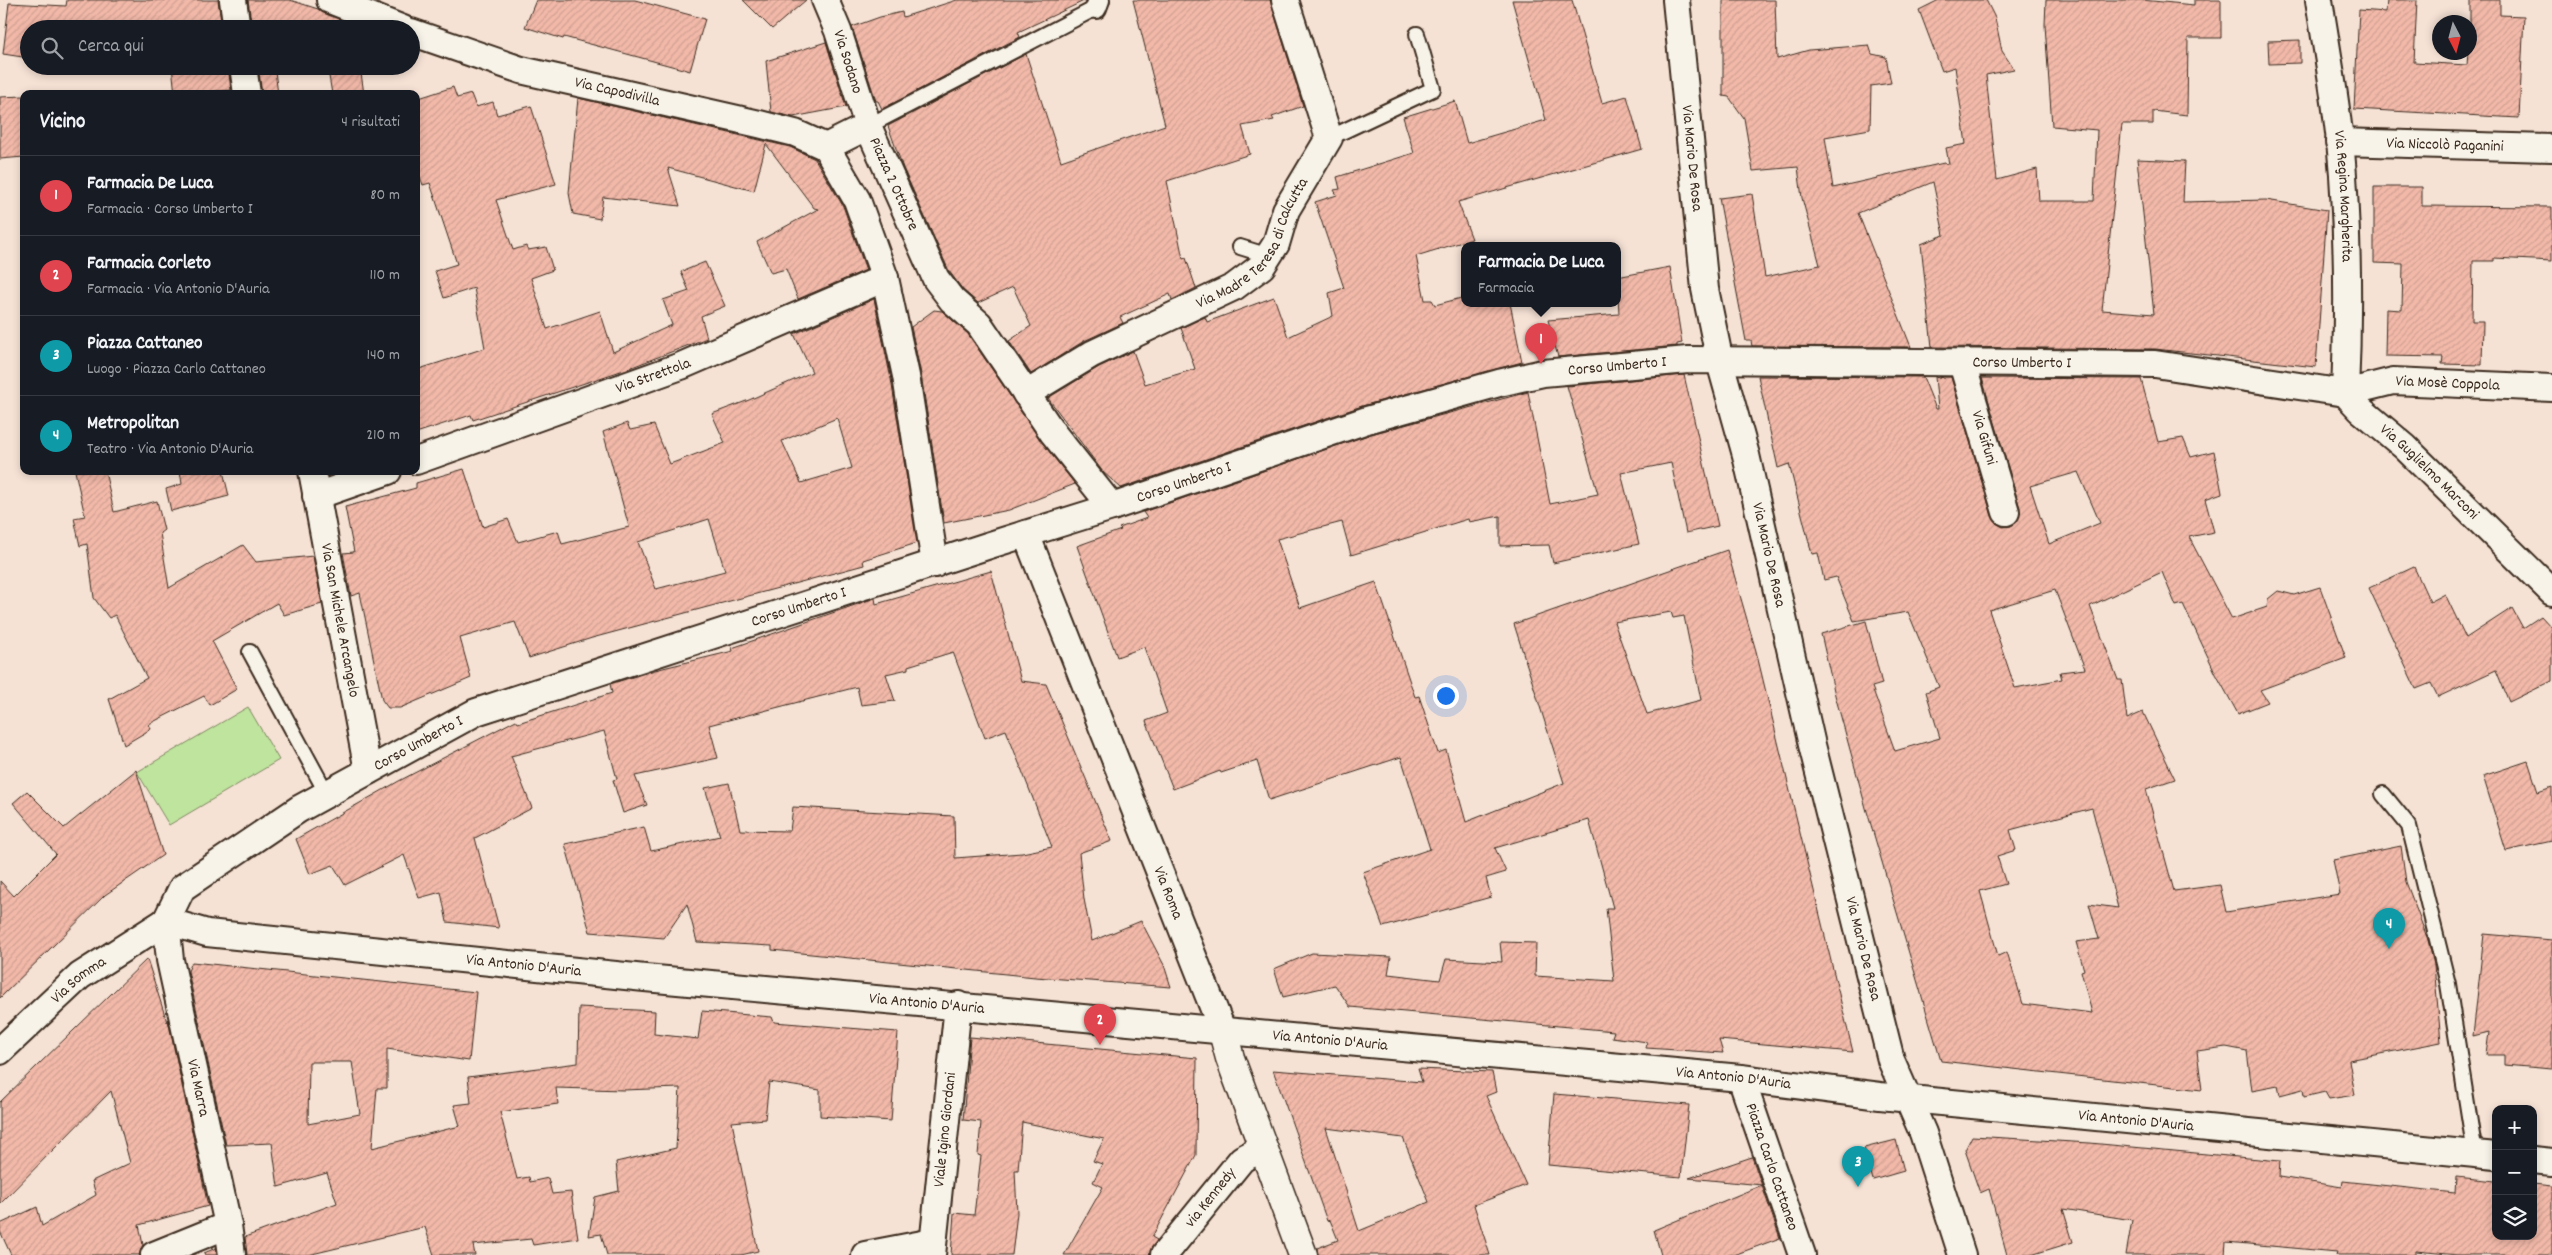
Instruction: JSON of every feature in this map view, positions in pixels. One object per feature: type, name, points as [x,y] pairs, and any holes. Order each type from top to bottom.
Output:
[{"type":"street","points":[[233,0],[236,20]]},
{"type":"street","points":[[330,0],[380,20]]},
{"type":"street","name":"Via Sodano","points":[[825,0],[838,31],[868,126]]},
{"type":"street","points":[[1285,0],[1329,138]]},
{"type":"street","name":"Via Mario De Rosa","points":[[1676,0],[1705,289],[1720,362],[1746,455],[1812,745],[1889,1050],[1910,1099]]},
{"type":"street","name":"Via Regina Margherita","points":[[2319,0],[2339,142],[2345,210],[2348,340],[2345,392]]},
{"type":"street","name":"Via Capodivilla","points":[[420,35],[521,70],[760,124],[795,134],[826,147]]},
{"type":"street","points":[[244,75],[246,90]]},
{"type":"street","name":"Piazza 2 Ottobre","points":[[826,147],[868,126],[936,279],[952,300],[979,324],[1053,433],[1112,507]]},
{"type":"street","name":"Via Madre Teresa di Calcutta","points":[[1026,394],[1092,354],[1234,287],[1262,266],[1276,244],[1286,210],[1329,138]]},
{"type":"street","name":"Via Niccolò Paganini","points":[[2339,142],[2552,148]]},
{"type":"street","points":[[826,147],[857,200],[885,278],[906,376],[935,564]]},
{"type":"street","name":"Via Strettola","points":[[420,461],[681,366],[885,278]]},
{"type":"street","name":"Corso Umberto I","points":[[166,921],[182,888],[299,809],[476,712],[1112,507],[1367,420],[1508,381],[1543,373],[1653,362],[2155,364],[2345,392]]},
{"type":"street","name":"Via Gifuni","points":[[1962,363],[2006,512]]},
{"type":"street","name":"Via Mosè Coppola","points":[[2345,392],[2393,381],[2552,388]]},
{"type":"street","name":"Via Guglielmo Marconi","points":[[2345,392],[2361,410],[2405,447],[2552,592]]},
{"type":"street","points":[[314,484],[365,475]]},
{"type":"street","name":"Via San Michele Arcangelo","points":[[314,484],[368,771]]},
{"type":"street","name":"Via Roma","points":[[1026,534],[1223,1032],[1230,1058],[1303,1255]]},
{"type":"street","name":"Via Antonio D'Auria","points":[[166,921],[207,933],[645,978],[958,1005],[1223,1032],[1741,1078],[1910,1099],[2486,1155]]},
{"type":"street","name":"Via Somma","points":[[0,1051],[80,976],[166,921]]},
{"type":"street","name":"Via Marra","points":[[166,921],[170,960],[228,1225],[232,1255]]},
{"type":"street","name":"Viale Igino Giordani","points":[[933,1249],[958,1005]]},
{"type":"street","name":"Piazza Carlo Cattaneo","points":[[1741,1078],[1802,1255]]},
{"type":"street","points":[[1910,1099],[1923,1133],[1962,1255]]},
{"type":"street","name":"via Kennedy","points":[[1164,1255],[1242,1159],[1264,1148]]},
{"type":"street","points":[[2537,1160],[2552,1162]]},
{"type":"street","points":[[154,1255],[228,1225]]},
{"type":"street","points":[[865,1255],[933,1249]]},
{"type":"lane","points":[[868,126],[1097,4]]},
{"type":"lane","points":[[1329,138],[1433,89],[1417,34]]},
{"type":"lane","points":[[1240,247],[1269,256]]},
{"type":"lane","points":[[250,652],[326,794]]},
{"type":"lane","points":[[2384,794],[2409,826],[2448,984],[2486,1155]]},
{"type":"green space","points":[[248,707],[279,760],[169,825],[137,772]]},
{"type":"building","points":[[67,0],[218,0],[221,20],[20,20],[20,57],[3,54],[9,3],[66,6]]},
{"type":"building","points":[[248,0],[290,0],[318,9],[341,20],[251,20]]},
{"type":"building","points":[[536,0],[635,0],[705,19],[690,71],[564,37],[563,39],[525,27]]},
{"type":"building","points":[[743,0],[806,0],[772,29]]},
{"type":"building","points":[[957,0],[1086,0],[1018,32],[1020,37],[882,109],[878,101],[876,101],[852,27],[880,17],[902,12],[903,17]]},
{"type":"building","points":[[1133,0],[1270,0],[1303,106],[1272,117],[1274,120],[1242,126],[1250,154],[1167,181],[1183,259],[1186,258],[1196,288],[1172,300],[1170,294],[1120,317],[1123,323],[1084,341],[1031,374],[1009,341],[1031,326],[1013,287],[978,303],[963,290],[949,271],[903,168],[888,126],[1026,54],[1061,161],[1165,125]]},
{"type":"building","points":[[1512,0],[1572,0],[1602,103],[1627,96],[1642,149],[1458,202],[1472,239],[1416,256],[1425,300],[1432,300],[1435,305],[1461,298],[1461,307],[1511,307],[1522,362],[1362,406],[1121,488],[1103,472],[1048,398],[1099,367],[1133,351],[1145,384],[1195,369],[1181,328],[1205,317],[1207,322],[1274,297],[1288,337],[1333,316],[1329,293],[1344,288],[1315,202],[1337,195],[1334,190],[1340,189],[1337,177],[1414,153],[1403,117],[1455,101],[1467,143],[1546,120]]},
{"type":"building","points":[[1723,0],[1775,0],[1777,59],[1809,50],[1869,45],[1872,54],[1886,57],[1891,83],[1871,86],[1870,129],[1825,137],[1833,188],[1944,163],[1949,164],[1946,148],[1966,144],[1955,67],[1942,71],[1919,10],[1939,0],[1986,0],[1995,18],[2002,51],[2014,69],[1986,75],[1997,180],[2037,169],[2039,201],[2094,201],[2097,130],[2052,126],[2045,25],[2046,0],[2142,0],[2194,5],[2194,0],[2221,0],[2221,38],[2188,38],[2187,115],[2153,111],[2153,124],[2122,124],[2102,310],[2154,314],[2137,159],[2185,161],[2183,202],[2266,200],[2327,210],[2316,367],[2155,349],[1932,347],[1921,244],[1944,235],[1933,182],[1858,213],[1911,347],[1752,346],[1751,341],[1746,341],[1719,198],[1752,194],[1765,277],[1820,265],[1802,198],[1798,167],[1753,171],[1744,118],[1729,97],[1723,96]]},
{"type":"building","points":[[2387,0],[2417,0],[2414,62],[2467,65],[2467,60],[2477,60],[2477,15],[2470,15],[2470,0],[2500,0],[2500,15],[2524,16],[2519,118],[2354,109],[2359,10],[2386,12]]},
{"type":"building","points":[[2300,40],[2300,63],[2269,64],[2268,41]]},
{"type":"building","points":[[826,42],[846,107],[793,117],[771,112],[766,61]]},
{"type":"building","points":[[173,75],[229,75],[231,90],[175,90]]},
{"type":"building","points":[[259,75],[276,75],[277,90],[261,90]]},
{"type":"building","points":[[329,75],[361,75],[363,90],[331,90]]},
{"type":"building","points":[[453,87],[457,98],[471,94],[476,107],[493,102],[497,115],[531,106],[556,184],[496,200],[513,250],[526,246],[528,250],[546,247],[553,270],[531,278],[547,329],[600,311],[613,352],[672,325],[663,300],[689,291],[681,272],[705,262],[725,306],[701,316],[707,338],[627,369],[473,420],[471,415],[420,432],[420,369],[485,348],[474,288],[444,298],[435,271],[457,264],[430,183],[423,185],[420,177],[420,98]]},
{"type":"building","points":[[20,96],[20,157],[0,159],[0,97]]},
{"type":"building","points":[[578,98],[790,147],[815,159],[843,206],[866,270],[798,299],[786,269],[771,273],[757,242],[818,209],[814,208],[766,144],[754,191],[668,168],[680,206],[603,197],[600,219],[573,214],[569,193]]},
{"type":"building","points":[[2374,187],[2422,187],[2422,206],[2552,207],[2552,261],[2494,258],[2494,261],[2473,261],[2472,321],[2483,321],[2482,365],[2442,364],[2443,357],[2385,356],[2386,309],[2402,310],[2403,264],[2374,263]]},
{"type":"building","points":[[1670,267],[1682,343],[1677,344],[1677,346],[1558,357],[1548,320],[1619,314],[1619,307],[1621,307],[1621,276]]},
{"type":"building","points":[[874,299],[891,379],[917,543],[863,560],[864,565],[592,638],[529,658],[515,622],[460,638],[471,678],[400,708],[388,708],[382,700],[360,593],[351,596],[343,553],[354,552],[345,507],[416,488],[416,483],[464,469],[483,527],[508,519],[518,542],[558,531],[562,544],[629,527],[603,432],[627,423],[630,430],[654,425],[670,464],[725,443],[712,414],[812,372],[794,334]],"holes":[[[837,418],[852,468],[801,483],[782,441]],[[709,519],[725,571],[656,589],[638,542]]]},
{"type":"building","points":[[934,310],[942,311],[968,334],[1041,441],[1075,484],[1009,510],[944,523],[921,374],[911,327]]},
{"type":"building","points":[[1684,375],[1718,526],[1686,533],[1671,463],[1621,473],[1639,544],[1553,563],[1549,545],[1500,546],[1500,516],[1469,522],[1468,519],[1351,555],[1342,522],[1277,539],[1300,608],[1376,582],[1415,697],[1419,696],[1438,753],[1446,750],[1466,822],[1564,783],[1514,624],[1727,550],[1756,651],[1853,1052],[1719,1040],[1723,1053],[1646,1048],[1647,1042],[1612,1037],[1614,1031],[1350,1007],[1335,985],[1283,997],[1274,969],[1312,953],[1391,957],[1388,974],[1440,980],[1446,959],[1502,962],[1500,942],[1536,943],[1535,976],[1614,981],[1606,908],[1613,908],[1589,820],[1495,848],[1506,872],[1486,878],[1491,897],[1383,927],[1363,872],[1430,849],[1401,757],[1269,800],[1257,761],[1221,773],[1220,771],[1173,789],[1146,721],[1167,713],[1144,647],[1117,657],[1077,546],[1147,518],[1143,512],[1371,434],[1528,392],[1550,504],[1598,494],[1567,386]],"holes":[[[1671,612],[1673,618],[1684,616],[1701,700],[1647,714],[1614,622]]]},
{"type":"building","points":[[1758,376],[1923,377],[1936,409],[1938,409],[1935,377],[1951,377],[1992,516],[1996,523],[2003,527],[2011,526],[2017,522],[2020,508],[1982,378],[2141,379],[2158,442],[2183,438],[2191,457],[2214,451],[2222,493],[2205,499],[2214,532],[2189,537],[2232,619],[2267,607],[2268,599],[2278,591],[2294,595],[2320,587],[2346,658],[2260,690],[2268,702],[2238,714],[2216,674],[2183,604],[2176,606],[2162,572],[2090,606],[2118,680],[2122,680],[2127,719],[2143,712],[2175,779],[2146,789],[2174,891],[2220,885],[2226,912],[2340,894],[2333,860],[2401,846],[2406,882],[2428,940],[2434,965],[2441,1042],[2349,1060],[2355,1095],[2329,1099],[2325,1092],[2304,1097],[2303,1089],[2280,1095],[2278,1086],[2252,1091],[2247,1051],[2226,1047],[2197,1051],[2202,1090],[1941,1061],[1866,808],[1835,695],[1821,634],[1866,621],[1882,684],[1872,687],[1895,751],[1940,738],[1926,692],[1939,687],[1908,612],[1854,621],[1836,577],[1824,580],[1818,553],[1812,554],[1789,464],[1778,468]],"holes":[[[2078,472],[2100,523],[2049,544],[2030,486]],[[2055,590],[2085,669],[2060,672],[2062,679],[2015,688],[1989,610]],[[2092,808],[2118,908],[2089,904],[2099,939],[2076,942],[2084,970],[2081,971],[2092,1013],[2023,1004],[2007,952],[1998,956],[1980,891],[2006,884],[1997,856],[2016,850],[2010,830]]]},
{"type":"building","points":[[76,475],[106,475],[114,512],[157,501],[164,530],[160,533],[169,588],[243,545],[256,562],[313,556],[322,604],[284,615],[277,603],[212,641],[237,689],[210,705],[204,696],[149,724],[151,729],[124,745],[109,699],[147,678],[115,615],[109,618],[94,598],[87,544],[80,546],[74,518],[85,516]]},
{"type":"building","points":[[181,475],[224,475],[229,496],[171,511],[166,489],[182,484]]},
{"type":"building","points":[[2414,567],[2430,602],[2445,594],[2466,638],[2512,608],[2523,628],[2541,616],[2552,628],[2552,681],[2509,702],[2496,670],[2438,697],[2431,683],[2416,689],[2369,588]]},
{"type":"building","points":[[991,571],[1021,681],[1046,684],[1112,841],[1079,853],[1084,899],[1092,941],[1141,921],[1164,965],[1171,987],[1035,977],[772,950],[772,946],[697,942],[687,904],[664,938],[590,932],[565,844],[644,827],[651,851],[720,836],[705,788],[729,783],[740,830],[790,831],[793,807],[954,816],[955,858],[1022,853],[1052,847],[1006,730],[985,738],[953,652],[908,666],[908,669],[886,674],[895,701],[861,705],[857,687],[709,725],[718,758],[635,776],[647,805],[623,813],[613,780],[617,779],[604,731],[511,756],[532,808],[475,838],[499,928],[447,922],[441,892],[419,898],[404,855],[345,885],[333,865],[310,874],[296,839],[399,781],[516,720],[518,723],[612,693],[610,684],[655,670],[733,651],[732,648],[875,598],[876,604]]},
{"type":"building","points":[[2528,761],[2538,792],[2552,787],[2552,841],[2506,851],[2483,776]]},
{"type":"building","points":[[136,770],[163,855],[105,895],[0,998],[0,881],[14,896],[56,854],[13,803],[27,791],[64,828]]},
{"type":"building","points":[[2484,934],[2552,940],[2552,1069],[2504,1065],[2504,1055],[2486,1055],[2489,1032],[2473,1036]]},
{"type":"building","points":[[147,959],[167,1022],[168,1020],[208,1206],[139,1225],[143,1245],[139,1255],[11,1255],[0,1231],[0,1224],[37,1207],[42,1226],[96,1195],[92,1181],[130,1163],[111,1091],[0,1204],[0,1102]]},
{"type":"building","points":[[192,962],[476,992],[469,1061],[387,1049],[387,1088],[377,1088],[372,1148],[460,1126],[454,1105],[471,1103],[468,1077],[578,1063],[579,1007],[655,1011],[654,1034],[698,1039],[702,1011],[772,1017],[774,1022],[898,1032],[891,1121],[820,1116],[820,1090],[769,1082],[765,1119],[732,1122],[758,1251],[741,1255],[607,1255],[601,1234],[589,1236],[595,1197],[619,1191],[616,1162],[676,1148],[680,1088],[623,1090],[556,1088],[558,1104],[500,1112],[517,1179],[529,1177],[530,1182],[548,1178],[552,1194],[571,1192],[578,1238],[533,1245],[531,1239],[473,1245],[475,1255],[434,1255],[425,1227],[308,1255],[247,1255],[245,1237],[337,1203],[327,1173],[278,1187],[272,1143],[226,1145],[188,971]],"holes":[[[309,1062],[352,1062],[360,1114],[308,1124]]]},
{"type":"building","points":[[970,1037],[1197,1058],[1196,1155],[1152,1237],[1157,1240],[1149,1255],[1064,1255],[1103,1187],[1093,1182],[1102,1164],[1093,1161],[1104,1139],[1022,1122],[1018,1170],[1015,1170],[1017,1213],[1012,1255],[951,1255],[954,1213],[974,1215],[981,1156],[978,1155],[981,1122],[963,1120]]},
{"type":"building","points":[[1418,1069],[1492,1072],[1496,1092],[1486,1096],[1526,1185],[1474,1205],[1490,1255],[1318,1255],[1317,1248],[1338,1240],[1330,1220],[1327,1221],[1273,1070],[1422,1082]],"holes":[[[1326,1128],[1403,1138],[1429,1202],[1359,1231]]]},
{"type":"building","points":[[1554,1094],[1689,1105],[1681,1177],[1548,1165]]},
{"type":"building","points":[[1972,1136],[2090,1143],[2280,1161],[2279,1177],[2342,1187],[2343,1181],[2455,1193],[2456,1177],[2492,1181],[2492,1240],[2537,1240],[2537,1184],[2552,1186],[2552,1255],[2458,1255],[2416,1251],[2416,1255],[2336,1255],[2337,1252],[2226,1242],[2225,1255],[2126,1255],[2132,1220],[2063,1209],[2073,1242],[2031,1255],[2007,1255],[1989,1189],[1980,1193],[1965,1150]]},
{"type":"building","points":[[1896,1140],[1904,1171],[1873,1180],[1864,1148]]},
{"type":"building","points":[[1752,1157],[1762,1185],[1689,1178]]},
{"type":"building","points":[[1762,1185],[1780,1238],[1734,1255],[1661,1255],[1654,1230]]},
{"type":"building","points":[[216,1248],[217,1255],[205,1255],[204,1253]]},
{"type":"place","name":"Farmacia De Luca","points":[[1541,364]]},
{"type":"place","name":"Metropolitan","points":[[2389,949]]},
{"type":"place","name":"Farmacia Corleto","points":[[1100,1045]]},
{"type":"place","name":"Piazza Cattaneo","points":[[1858,1187]]}]
